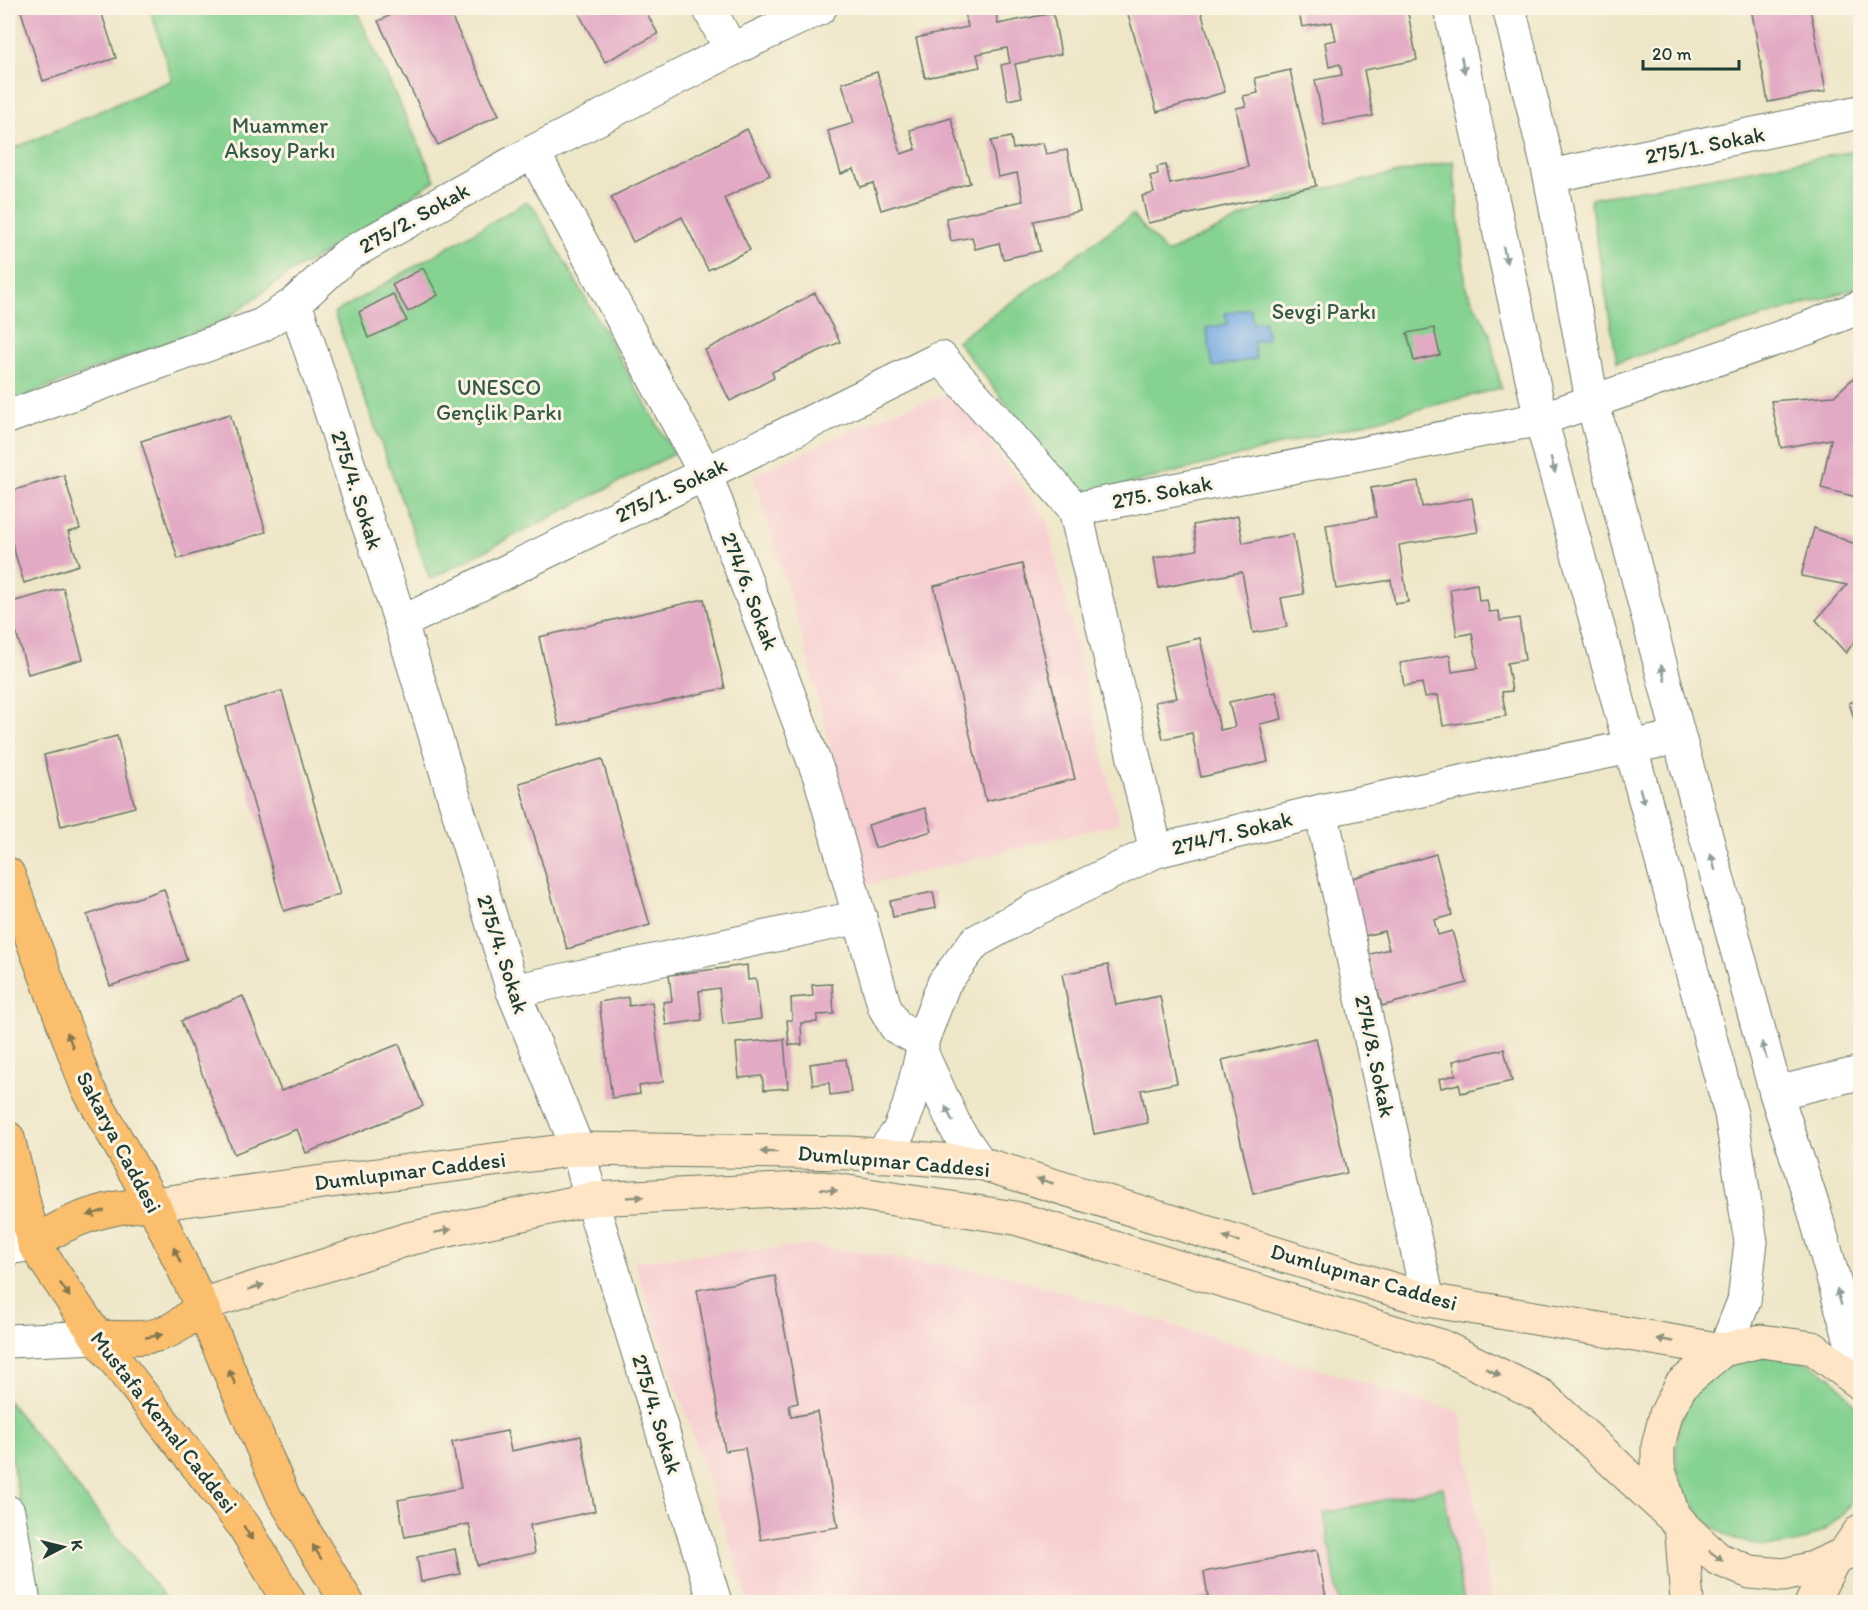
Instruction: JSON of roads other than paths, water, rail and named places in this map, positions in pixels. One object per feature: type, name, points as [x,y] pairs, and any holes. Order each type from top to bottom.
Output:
[{"type":"main road","name":"Sakarya Caddesi","points":[[8,874],[87,1087],[153,1204],[201,1305]]},
{"type":"main road","points":[[8,1138],[21,1246],[52,1230],[102,1211],[153,1204]]},
{"type":"main road","name":"Dumlupınar Caddesi","points":[[153,1204],[578,1149],[880,1155],[980,1164],[1428,1300],[1724,1349]]},
{"type":"main road","name":"Dumlupınar Caddesi","points":[[201,1305],[408,1239],[591,1200],[823,1188],[1015,1218],[1441,1346],[1542,1396],[1718,1559],[1750,1572],[1784,1575],[1813,1568],[1850,1549]]},
{"type":"main road","name":"Mustafa Kemal Caddesi","points":[[21,1246],[97,1337],[244,1526],[289,1602]]},
{"type":"main road","points":[[97,1337],[143,1338],[166,1334],[187,1322],[201,1305],[284,1498],[347,1602]]},
{"type":"main road","points":[[1687,1602],[1677,1520],[1658,1467],[1658,1446],[1666,1414],[1681,1385],[1724,1349],[1761,1341],[1813,1348],[1860,1383]]},
{"type":"main road","points":[[1812,1602],[1850,1549]]},
{"type":"street","points":[[709,8],[731,50]]},
{"type":"street","name":"275/2. Sokak","points":[[8,417],[262,325],[295,303],[347,255],[533,152],[731,50],[820,8]]},
{"type":"street","points":[[1450,8],[1541,419],[1629,748],[1731,1114],[1752,1242],[1744,1301],[1724,1349]]},
{"type":"street","points":[[1509,8],[1550,176],[1593,400],[1679,737],[1776,1093],[1814,1210],[1860,1373]]},
{"type":"street","name":"275/1. Sokak","points":[[1550,176],[1860,112]]},
{"type":"street","name":"274/6. Sokak","points":[[533,152],[705,473],[821,780],[885,1008],[896,1027],[922,1047]]},
{"type":"street","name":"275/4. Sokak","points":[[295,303],[400,623],[513,991],[578,1149],[591,1200],[715,1602]]},
{"type":"street","name":"275. Sokak","points":[[1075,509],[1541,419],[1808,328],[1860,306]]},
{"type":"street","name":"275/1. Sokak","points":[[400,623],[941,358],[1075,509]]},
{"type":"street","points":[[1075,509],[1156,851]]},
{"type":"street","name":"274/7. Sokak","points":[[880,1155],[899,1131],[922,1047],[944,983],[975,942],[1035,909],[1156,851],[1321,811],[1679,737]]},
{"type":"street","name":"274/8. Sokak","points":[[1321,811],[1428,1300]]},
{"type":"street","points":[[513,991],[860,917]]},
{"type":"street","points":[[922,1047],[957,1130],[980,1164]]},
{"type":"street","points":[[1776,1093],[1860,1073]]},
{"type":"street","points":[[8,1341],[97,1337]]},
{"type":"street","points":[[8,1512],[24,1602]]},
{"type":"water","points":[[1250,308],[1253,323],[1264,321],[1268,339],[1253,342],[1256,359],[1213,367],[1206,328],[1228,324],[1225,313]]},
{"type":"park label","name":"Muammer Aksoy Parkı","points":[[280,138]]},
{"type":"park label","name":"Sevgi Parkı","points":[[1324,311]]},
{"type":"park label","name":"UNESCO Gençlik Parkı","points":[[499,400]]}]
